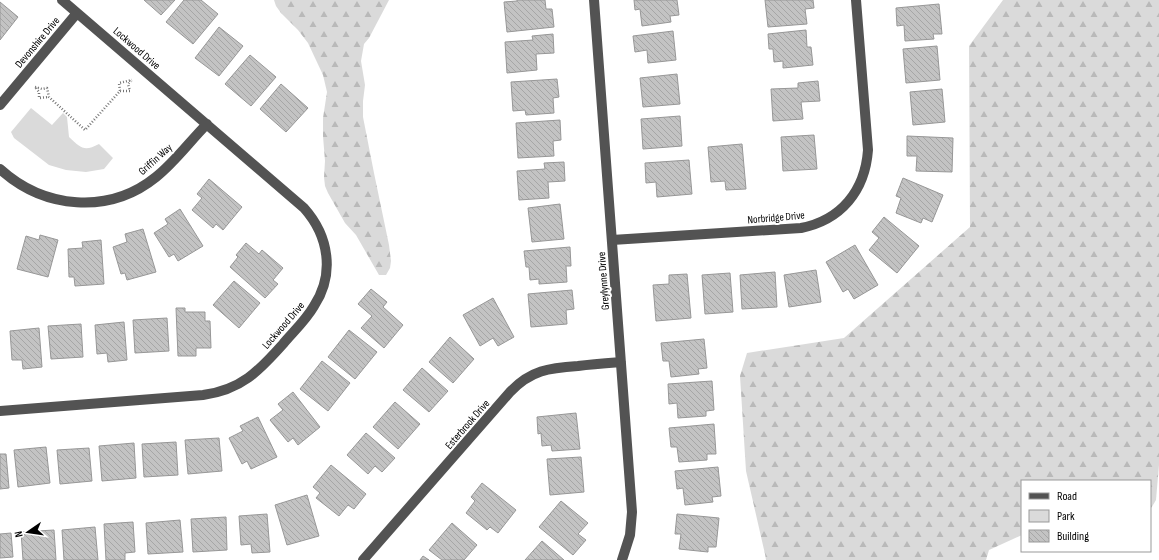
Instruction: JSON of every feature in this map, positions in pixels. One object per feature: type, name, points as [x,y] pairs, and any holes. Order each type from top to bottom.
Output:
[{"type":"street","name":"Lockwood Drive","points":[[0,411],[203,395],[221,392],[237,385],[257,372],[311,311],[324,286],[327,265],[324,244],[317,225],[309,213],[62,0]]},
{"type":"street","name":"Greylynne Drive","points":[[594,0],[632,512],[630,535],[622,560]]},
{"type":"street","name":"Norbridge Drive","points":[[612,240],[801,228],[821,222],[844,206],[853,196],[863,177],[868,150],[856,0]]},
{"type":"street","name":"Devonshire Drive","points":[[0,105],[77,12]]},
{"type":"street","name":"Griffin Way","points":[[0,169],[18,183],[46,197],[77,202],[98,202],[108,200],[128,193],[155,178],[171,163],[206,124]]},
{"type":"street","name":"Esterbrook Drive","points":[[363,560],[520,382],[531,375],[548,369],[621,362]]},
{"type":"path","points":[[49,97],[40,98],[39,92],[35,87],[42,89],[47,88],[49,97],[85,130],[120,91],[130,91],[128,84],[132,80],[119,83],[120,91]]},
{"type":"green space","points":[[274,0],[389,0],[369,38],[364,44],[361,61],[365,85],[363,117],[391,261],[390,268],[386,275],[379,275],[356,235],[345,223],[325,186],[323,118],[327,92],[323,75],[308,43],[298,30],[281,13]]},
{"type":"green space","points":[[1003,0],[1159,0],[1159,465],[1156,500],[1151,508],[1151,480],[1021,480],[1021,535],[989,550],[986,560],[766,560],[746,471],[740,376],[747,353],[844,338],[970,227],[969,46]]},
{"type":"green space","points":[[31,108],[52,125],[63,113],[67,117],[69,137],[73,141],[83,148],[90,148],[99,144],[113,158],[104,169],[86,172],[66,170],[49,165],[14,138],[11,132]]},
{"type":"building","points":[[144,0],[175,0],[161,15]]},
{"type":"building","points":[[184,0],[201,0],[218,14],[193,44],[166,22]]},
{"type":"building","points":[[517,0],[545,0],[546,9],[552,9],[554,27],[507,32],[504,2]]},
{"type":"building","points":[[634,0],[677,0],[679,15],[670,16],[671,22],[642,26],[640,9],[635,10]]},
{"type":"building","points":[[765,0],[813,0],[814,8],[805,9],[807,24],[768,27]]},
{"type":"building","points":[[0,2],[18,17],[0,40]]},
{"type":"building","points":[[939,4],[942,34],[933,34],[934,39],[905,41],[904,25],[897,26],[896,8]]},
{"type":"building","points":[[219,27],[243,46],[219,76],[195,58]]},
{"type":"building","points":[[806,30],[807,47],[811,47],[813,65],[783,68],[783,61],[774,62],[773,49],[769,49],[768,34]]},
{"type":"building","points":[[673,31],[676,60],[648,63],[647,50],[635,52],[633,36]]},
{"type":"building","points":[[553,34],[554,53],[536,54],[537,70],[507,73],[505,42],[533,40],[532,36]]},
{"type":"building","points":[[937,46],[940,80],[906,83],[903,49]]},
{"type":"building","points":[[250,55],[276,77],[251,106],[225,84]]},
{"type":"building","points":[[677,74],[680,104],[643,107],[640,78]]},
{"type":"building","points":[[557,79],[559,97],[553,98],[554,113],[526,115],[525,110],[513,111],[511,82]]},
{"type":"building","points":[[818,81],[820,101],[801,102],[803,119],[773,121],[771,89],[798,88],[798,83]]},
{"type":"building","points":[[281,84],[308,108],[286,132],[260,109]]},
{"type":"building","points":[[942,89],[945,122],[913,125],[910,92]]},
{"type":"building","points":[[680,116],[682,146],[643,149],[641,119]]},
{"type":"building","points":[[560,120],[561,140],[553,141],[554,156],[518,158],[516,123]]},
{"type":"building","points":[[814,135],[817,169],[783,171],[781,137]]},
{"type":"building","points":[[907,136],[953,138],[952,172],[916,171],[917,156],[907,156]]},
{"type":"building","points":[[742,144],[746,189],[726,190],[725,181],[711,182],[708,147]]},
{"type":"building","points":[[689,160],[692,194],[657,197],[656,182],[646,183],[645,163]]},
{"type":"building","points":[[564,162],[565,181],[548,182],[549,198],[519,200],[517,171],[545,169],[544,163]]},
{"type":"building","points":[[903,178],[943,195],[932,222],[923,218],[921,223],[896,213],[901,198],[896,196]]},
{"type":"building","points":[[209,179],[242,207],[223,230],[216,224],[213,228],[192,210],[202,198],[197,194]]},
{"type":"building","points":[[560,204],[564,239],[532,242],[528,208]]},
{"type":"building","points":[[180,209],[203,246],[178,261],[174,254],[169,257],[154,233],[168,224],[165,219]]},
{"type":"building","points":[[884,217],[919,246],[897,273],[869,250],[879,238],[872,232]]},
{"type":"building","points":[[143,229],[156,272],[127,280],[125,273],[121,274],[113,247],[127,242],[125,234]]},
{"type":"building","points":[[40,235],[58,240],[48,277],[17,269],[26,236],[39,240]]},
{"type":"building","points":[[101,240],[104,284],[75,286],[74,277],[69,277],[68,249],[83,248],[82,242]]},
{"type":"building","points":[[246,243],[259,254],[262,250],[283,268],[273,280],[278,284],[265,298],[230,267],[238,257],[236,255]]},
{"type":"building","points":[[855,245],[878,285],[854,299],[848,289],[843,292],[826,262]]},
{"type":"building","points":[[570,247],[571,266],[566,266],[567,282],[539,284],[539,279],[530,280],[529,267],[526,267],[524,251]]},
{"type":"building","points":[[816,270],[821,302],[789,307],[784,275]]},
{"type":"building","points":[[775,272],[777,307],[742,309],[740,275]]},
{"type":"building","points":[[730,273],[733,312],[705,314],[702,275]]},
{"type":"building","points":[[687,274],[691,318],[656,321],[653,285],[669,284],[669,275]]},
{"type":"building","points":[[234,281],[260,303],[239,328],[213,305]]},
{"type":"building","points":[[371,289],[387,302],[383,307],[403,325],[384,348],[361,328],[372,316],[358,304]]},
{"type":"building","points":[[572,290],[574,309],[566,310],[567,324],[531,327],[528,294]]},
{"type":"building","points":[[493,298],[514,337],[498,346],[493,338],[480,346],[463,315]]},
{"type":"building","points":[[176,308],[185,308],[185,312],[205,312],[205,321],[210,321],[211,348],[196,348],[196,356],[178,356]]},
{"type":"building","points":[[167,318],[169,351],[135,353],[133,320]]},
{"type":"building","points":[[124,322],[127,360],[108,362],[107,353],[97,354],[95,325]]},
{"type":"building","points":[[81,324],[83,357],[51,359],[48,326]]},
{"type":"building","points":[[39,328],[42,367],[23,369],[22,360],[12,360],[10,331]]},
{"type":"building","points":[[349,330],[377,352],[355,379],[328,357]]},
{"type":"building","points":[[450,337],[474,359],[453,383],[429,362]]},
{"type":"building","points":[[704,339],[707,368],[698,369],[699,374],[671,377],[669,361],[663,361],[661,343]]},
{"type":"building","points":[[322,361],[350,383],[328,411],[300,389]]},
{"type":"building","points":[[422,368],[448,391],[429,412],[403,390]]},
{"type":"building","points":[[712,381],[714,410],[706,411],[706,416],[678,418],[677,403],[669,404],[668,384]]},
{"type":"building","points":[[293,392],[320,427],[298,445],[293,438],[288,442],[270,420],[283,410],[278,404]]},
{"type":"building","points":[[395,402],[420,424],[398,449],[373,427]]},
{"type":"building","points":[[576,413],[580,449],[552,451],[551,445],[542,446],[541,433],[538,434],[537,417]]},
{"type":"building","points":[[258,417],[277,457],[251,469],[247,461],[242,464],[229,438],[243,431],[240,426]]},
{"type":"building","points":[[714,424],[716,454],[707,454],[707,460],[679,462],[677,447],[671,447],[669,428]]},
{"type":"building","points":[[366,433],[395,458],[382,472],[375,466],[368,474],[347,455]]},
{"type":"building","points":[[219,438],[222,471],[188,474],[185,440]]},
{"type":"building","points":[[176,442],[178,475],[144,477],[142,444]]},
{"type":"building","points":[[134,443],[136,478],[102,481],[99,446]]},
{"type":"building","points":[[46,447],[50,483],[18,487],[14,450]]},
{"type":"building","points":[[89,448],[92,481],[60,484],[57,450]]},
{"type":"building","points":[[0,454],[6,454],[9,488],[0,489]]},
{"type":"building","points":[[581,457],[584,492],[550,495],[547,459]]},
{"type":"building","points":[[331,465],[366,494],[354,509],[348,505],[339,516],[316,498],[320,493],[313,487]]},
{"type":"building","points":[[718,467],[721,496],[712,497],[713,502],[685,505],[683,488],[677,489],[675,471]]},
{"type":"building","points":[[482,483],[516,510],[498,533],[490,527],[487,530],[466,513],[475,501],[471,497]]},
{"type":"building","points":[[307,495],[319,536],[287,545],[275,505]]},
{"type":"building","points":[[561,501],[588,523],[578,534],[586,540],[573,555],[539,527]]},
{"type":"building","points":[[267,514],[270,552],[252,553],[251,544],[241,545],[239,516]]},
{"type":"building","points":[[677,514],[719,518],[716,547],[708,547],[708,552],[679,549],[681,534],[675,534]]},
{"type":"building","points":[[226,517],[227,550],[193,552],[191,519]]},
{"type":"building","points":[[180,520],[183,552],[148,554],[146,523]]},
{"type":"building","points":[[133,522],[135,552],[125,553],[125,560],[106,560],[104,524]]},
{"type":"building","points":[[452,523],[477,545],[464,560],[442,560],[429,550]]},
{"type":"building","points":[[95,527],[98,560],[64,560],[62,530]]},
{"type":"building","points":[[54,530],[56,560],[23,560],[21,532]]},
{"type":"building","points":[[11,533],[13,557],[0,558],[0,534]]},
{"type":"building","points":[[542,541],[564,560],[525,560]]},
{"type":"building","points":[[423,556],[429,560],[420,560]]}]
